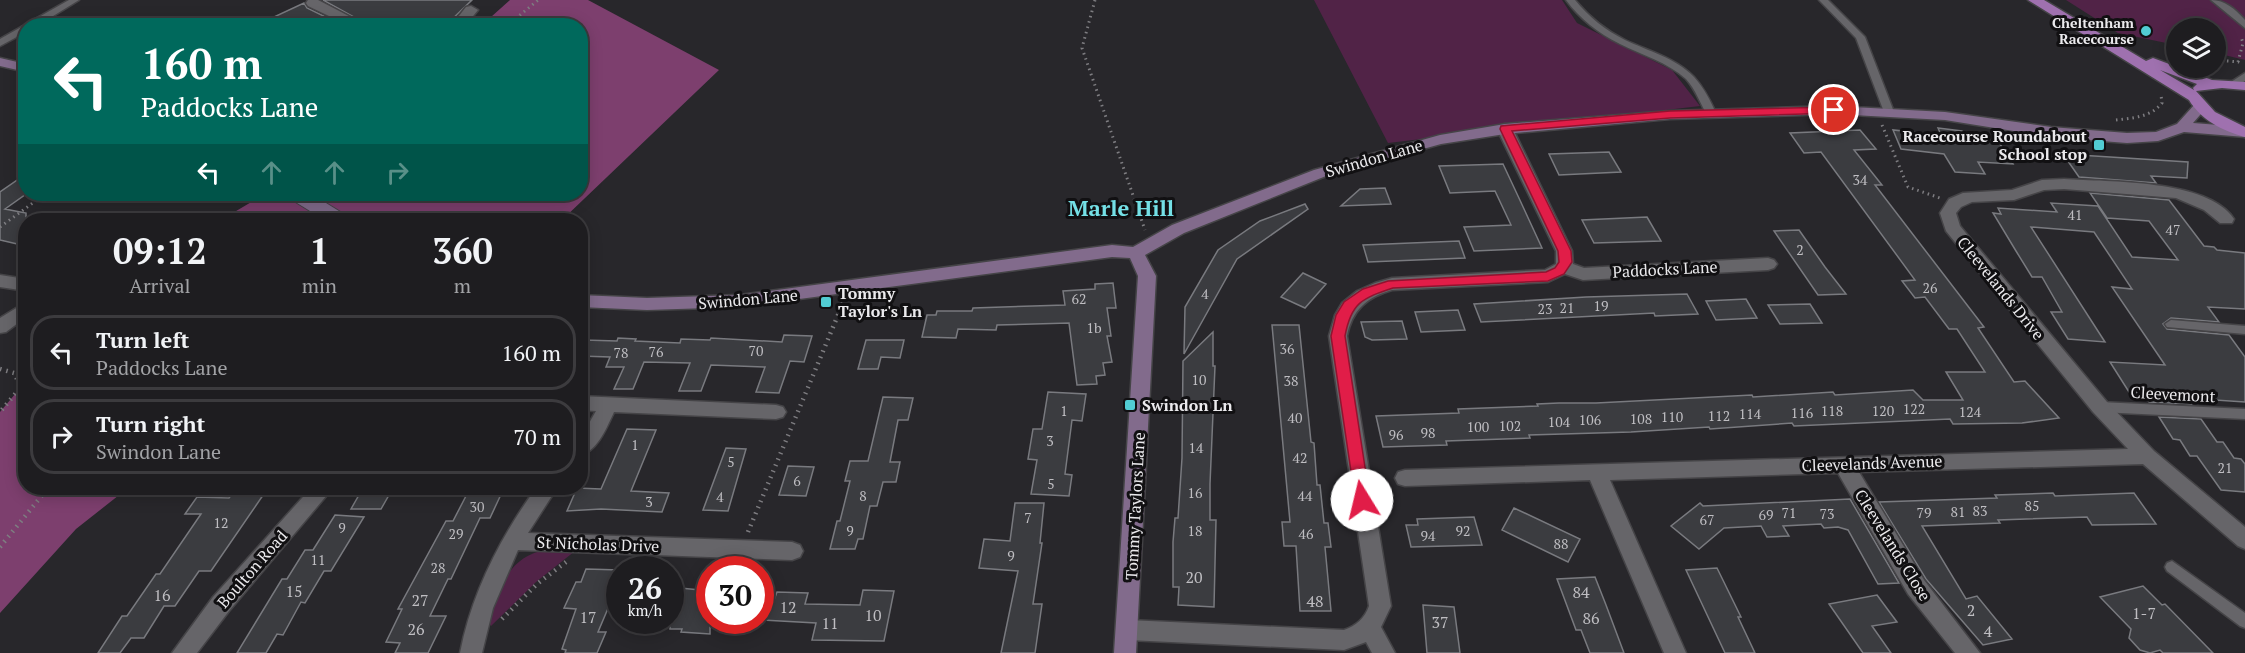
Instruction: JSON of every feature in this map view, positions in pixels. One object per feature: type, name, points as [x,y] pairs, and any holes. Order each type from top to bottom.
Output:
[{"type":"main road","points":[[2035,0],[2112,46],[2197,102],[2215,119],[2245,132]]},
{"type":"main road","points":[[2112,46],[2210,84]]},
{"type":"main road","points":[[2197,102],[2197,89],[2210,84],[2241,82]]},
{"type":"street","points":[[312,3],[345,18]]},
{"type":"street","points":[[464,18],[471,10]]},
{"type":"street","points":[[0,62],[18,66]]},
{"type":"street","points":[[2182,128],[2197,102]]},
{"type":"street","name":"Swindon Lane","points":[[588,301],[657,304],[740,301],[1143,248],[1178,229],[1320,173],[1440,140],[1505,129],[1587,120],[1711,112],[1882,112],[1945,116],[2050,132],[2134,138],[2158,135],[2182,128],[2245,132]]},
{"type":"street","points":[[1128,630],[1344,640],[1354,637],[1369,627],[1380,606],[1338,336],[1342,315],[1357,298],[1392,284],[1548,276],[1563,267],[1566,257],[1564,251],[1505,129]]},
{"type":"street","points":[[1955,203],[1969,197],[2019,194],[2042,185],[2075,185],[2179,193],[2210,206],[2226,219]]},
{"type":"street","points":[[308,201],[328,213]]},
{"type":"street","name":"Cleevelands Drive","points":[[1955,203],[1948,213],[1952,227],[2100,407],[2147,456],[2245,540]]},
{"type":"street","name":"Tommy Taylors Lane","points":[[1125,653],[1147,276],[1143,248]]},
{"type":"street","name":"Paddocks Lane","points":[[1563,267],[1583,273],[1768,264]]},
{"type":"street","points":[[0,281],[18,284]]},
{"type":"street","points":[[0,327],[18,314]]},
{"type":"street","points":[[588,404],[776,412]]},
{"type":"street","points":[[588,439],[596,430],[608,405]]},
{"type":"street","name":"Cleevelands Avenue","points":[[1405,478],[2147,456]]},
{"type":"street","name":"Cleevelands Close","points":[[1843,464],[1916,587],[1968,653]]},
{"type":"street","points":[[1597,473],[1675,653]]},
{"type":"street","name":"Boulton Road","points":[[183,653],[221,604],[317,495]]},
{"type":"street","name":"St Nicholas Drive","points":[[471,653],[483,602],[513,541],[543,495]]},
{"type":"street","name":"St Nicholas Drive","points":[[513,541],[792,551]]},
{"type":"street","points":[[1369,627],[1384,653]]},
{"type":"lane","points":[[44,18],[75,0]]},
{"type":"lane","points":[[1570,0],[1589,21],[1682,70],[1701,88],[1711,112]]},
{"type":"lane","points":[[1823,0],[1860,37],[1882,112]]},
{"type":"lane","points":[[2215,0],[2245,25]]},
{"type":"lane","points":[[0,43],[18,33]]},
{"type":"lane","points":[[2171,324],[2245,330]]},
{"type":"lane","name":"Cleevemont","points":[[2100,407],[2245,414]]},
{"type":"lane","points":[[2172,567],[2245,621]]},
{"type":"path","points":[[517,18],[538,0]]},
{"type":"path","points":[[1095,0],[1082,48],[1143,248]]},
{"type":"path","points":[[2226,61],[2245,64]]},
{"type":"path","points":[[2134,138],[2114,121],[2144,116],[2155,111],[2162,103],[2160,93]]},
{"type":"path","points":[[1882,112],[1908,187],[1955,203]]},
{"type":"path","points":[[19,213],[35,201]]},
{"type":"path","points":[[0,227],[18,214]]},
{"type":"path","points":[[0,369],[14,373],[18,381]]},
{"type":"path","points":[[0,412],[18,391]]},
{"type":"path","points":[[0,547],[42,495]]},
{"type":"path","points":[[496,625],[537,584],[590,544]]},
{"type":"shaded area","points":[[510,0],[588,0],[719,70],[588,195],[588,18],[490,18]]},
{"type":"shaded area","points":[[1314,0],[1562,0],[1577,23],[1672,70],[1700,106],[1388,143]]},
{"type":"shaded area","name":"Cheltenham Racecourse","points":[[2066,0],[2245,0],[2245,60],[2226,55],[2226,18],[2166,18],[2166,43],[2118,33]]},
{"type":"shaded area","points":[[253,201],[582,201],[569,213],[233,213]]},
{"type":"shaded area","points":[[18,391],[18,495],[119,495],[76,529],[0,613],[0,412]]},
{"type":"shaded area","points":[[546,550],[575,551],[536,582],[491,626],[486,619],[507,576],[523,559],[533,553]]},
{"type":"building","points":[[323,0],[472,0],[453,18],[356,18]]},
{"type":"building","points":[[304,3],[307,8],[328,18],[280,18],[276,16]]},
{"type":"building","points":[[1938,128],[1962,131],[1966,139],[1998,141],[2013,164],[1978,162],[1985,174],[1955,172],[1944,154],[1901,149],[1893,130],[1941,135]]},
{"type":"building","points":[[1860,130],[1876,149],[1854,150],[1882,185],[1875,185],[1984,327],[1978,328],[2014,382],[2025,381],[2059,418],[2022,423],[1953,424],[1950,419],[1794,426],[1792,423],[1710,429],[1709,427],[1529,435],[1530,438],[1446,441],[1447,445],[1383,447],[1376,416],[1459,413],[1458,409],[1913,390],[1923,400],[1963,400],[1946,372],[1985,372],[1957,329],[1949,329],[1925,297],[1915,298],[1902,281],[1915,280],[1821,152],[1804,153],[1790,133]]},
{"type":"building","points":[[1609,152],[1621,172],[1559,175],[1549,154]]},
{"type":"building","points":[[2063,154],[2188,162],[2187,178],[2151,176],[2156,183],[2079,177]]},
{"type":"building","points":[[1503,164],[1542,248],[1474,251],[1464,227],[1511,225],[1495,191],[1450,193],[1439,166]]},
{"type":"building","points":[[18,180],[18,200],[5,209],[26,213],[18,213],[18,244],[0,240],[0,192]]},
{"type":"building","points":[[1385,188],[1391,204],[1341,206],[1360,189]]},
{"type":"building","points":[[2090,193],[2169,200],[2204,246],[2245,253],[2245,309],[2208,307],[2219,322],[2171,318],[2163,324],[2167,329],[2229,335],[2245,357],[2245,402],[2186,398],[2191,404],[2149,402],[2143,393],[2129,392],[2110,362],[2165,365],[2112,287],[2132,289],[2094,232],[2031,227],[2105,342],[2068,339],[2051,312],[2062,312],[2042,277],[2032,277],[2016,251],[1993,213],[2001,214],[1998,208],[2057,212],[2051,203],[2098,206],[2132,257],[2178,260],[2149,221],[2107,218]]},
{"type":"building","points":[[1305,204],[1308,209],[1237,259],[1184,354],[1185,307],[1218,250],[1260,221]]},
{"type":"building","points":[[1647,217],[1661,241],[1594,243],[1582,220]]},
{"type":"building","points":[[1799,230],[1846,294],[1818,295],[1774,231]]},
{"type":"building","points":[[1459,241],[1465,258],[1368,262],[1363,245]]},
{"type":"building","points":[[1303,273],[1326,284],[1305,308],[1281,297]]},
{"type":"building","points":[[1113,283],[1116,308],[1107,308],[1111,336],[1107,336],[1112,362],[1103,363],[1105,375],[1096,376],[1097,384],[1077,385],[1069,323],[997,325],[996,330],[958,329],[956,338],[922,337],[927,315],[936,315],[937,311],[1065,305],[1063,291],[1095,289],[1095,284]]},
{"type":"building","points":[[1687,294],[1698,314],[1655,316],[1654,313],[1481,322],[1474,304],[1586,297]]},
{"type":"building","points":[[1746,299],[1757,318],[1716,320],[1706,301]]},
{"type":"building","points":[[1810,304],[1822,323],[1780,324],[1768,305]]},
{"type":"building","points":[[1458,310],[1465,330],[1421,332],[1415,312]]},
{"type":"building","points":[[1402,321],[1407,339],[1372,340],[1365,337],[1361,322]]},
{"type":"building","points":[[1272,325],[1299,325],[1317,485],[1320,485],[1324,523],[1328,523],[1331,547],[1325,547],[1331,611],[1300,611],[1296,546],[1284,546],[1282,522],[1290,522]]},
{"type":"building","points":[[1213,332],[1213,366],[1215,366],[1210,520],[1216,520],[1214,607],[1178,605],[1179,587],[1173,587],[1173,542],[1175,518],[1178,518],[1182,458],[1183,361]]},
{"type":"building","points":[[784,335],[812,336],[804,362],[790,361],[779,393],[756,392],[765,367],[711,365],[701,391],[679,391],[690,363],[644,362],[633,389],[614,389],[624,367],[606,367],[610,357],[588,356],[588,340],[617,341],[618,338],[680,343],[681,339],[710,340],[711,338],[782,342]]},
{"type":"building","points":[[866,340],[904,340],[900,358],[881,357],[878,369],[858,369]]},
{"type":"building","points":[[1048,392],[1086,394],[1082,421],[1072,420],[1065,474],[1072,475],[1069,496],[1031,494],[1037,460],[1028,459],[1033,429],[1042,429]]},
{"type":"building","points":[[883,397],[913,398],[908,420],[898,420],[890,462],[900,462],[896,482],[883,482],[877,506],[870,506],[863,539],[858,539],[855,549],[830,549],[850,481],[845,481],[850,461],[868,461]]},
{"type":"building","points":[[2159,417],[2201,419],[2217,442],[2223,442],[2234,458],[2241,459],[2245,464],[2245,492],[2221,490],[2197,456],[2190,456],[2180,440],[2173,439]]},
{"type":"building","points":[[627,429],[656,430],[631,491],[669,493],[662,512],[601,509],[567,511],[574,495],[588,495],[588,488],[601,489]]},
{"type":"building","points":[[726,448],[746,449],[728,511],[703,510]]},
{"type":"building","points":[[788,466],[814,467],[806,496],[779,495]]},
{"type":"building","points":[[2053,493],[2055,496],[2134,493],[2156,524],[2092,525],[2087,517],[1998,520],[2000,523],[1922,526],[1966,599],[1977,596],[2012,639],[1983,645],[1926,579],[1879,502],[1997,498],[1995,495]]},
{"type":"building","points":[[231,495],[263,495],[211,571],[199,571],[175,606],[164,606],[144,638],[131,638],[120,653],[98,653],[122,616],[127,616],[156,574],[160,574],[201,514],[185,514],[197,497],[229,498]]},
{"type":"building","points":[[359,495],[389,495],[381,509],[351,509]]},
{"type":"building","points":[[501,495],[490,518],[480,518],[451,579],[448,579],[430,616],[446,616],[428,653],[395,653],[400,643],[386,642],[402,609],[398,609],[446,521],[453,521],[466,496]]},
{"type":"building","points":[[1850,499],[1899,583],[1878,584],[1848,530],[1838,527],[1824,528],[1821,524],[1783,526],[1789,536],[1767,537],[1761,526],[1724,528],[1699,549],[1671,526],[1700,503],[1703,506]]},
{"type":"building","points":[[1015,503],[1044,503],[1040,543],[1042,543],[1033,604],[1042,604],[1035,653],[1001,653],[1018,571],[979,568],[984,539],[1010,541]]},
{"type":"building","points":[[1514,508],[1580,539],[1568,562],[1502,530]]},
{"type":"building","points":[[335,515],[364,517],[331,571],[324,571],[305,603],[301,602],[283,635],[277,634],[266,653],[237,653],[282,579],[287,579],[305,550],[313,550]]},
{"type":"building","points":[[1474,517],[1482,545],[1411,547],[1406,525],[1418,525],[1417,519]]},
{"type":"building","points":[[1717,568],[1741,617],[1738,617],[1755,653],[1725,653],[1686,570]]},
{"type":"building","points":[[586,569],[606,570],[606,613],[598,632],[606,632],[597,653],[565,653],[566,650],[562,649],[576,609],[564,608],[576,582],[581,582]]},
{"type":"building","points":[[1595,577],[1624,653],[1590,653],[1581,630],[1576,630],[1557,579]]},
{"type":"building","points":[[2143,586],[2162,605],[2165,604],[2213,653],[2163,653],[2160,650],[2150,653],[2140,650],[2129,638],[2131,629],[2100,597]]},
{"type":"building","points":[[684,588],[696,590],[696,633],[684,632]]},
{"type":"building","points":[[863,590],[894,591],[884,641],[812,640],[816,623],[774,621],[774,600],[777,592],[808,593],[805,604],[860,605]]},
{"type":"building","points":[[1877,595],[1897,622],[1872,626],[1891,653],[1863,653],[1829,604]]},
{"type":"building","points":[[1423,605],[1454,607],[1460,653],[1427,653]]},
{"type":"place","name":"Cheltenham Racecourse","points":[[2146,31]]},
{"type":"place","name":"Racecourse Roundabout School stop","points":[[2099,145]]},
{"type":"place","name":"Tommy Taylor's Ln","points":[[826,302]]},
{"type":"place","name":"Swindon Ln","points":[[1130,405]]},
{"type":"district","name":"Marle Hill","points":[[1121,208]]},
{"type":"route","points":[[1362,500],[1338,336],[1342,315],[1349,305],[1368,292],[1392,284],[1548,276],[1560,271],[1566,262],[1564,251],[1505,129],[1587,120],[1711,112],[1834,110]]}]
